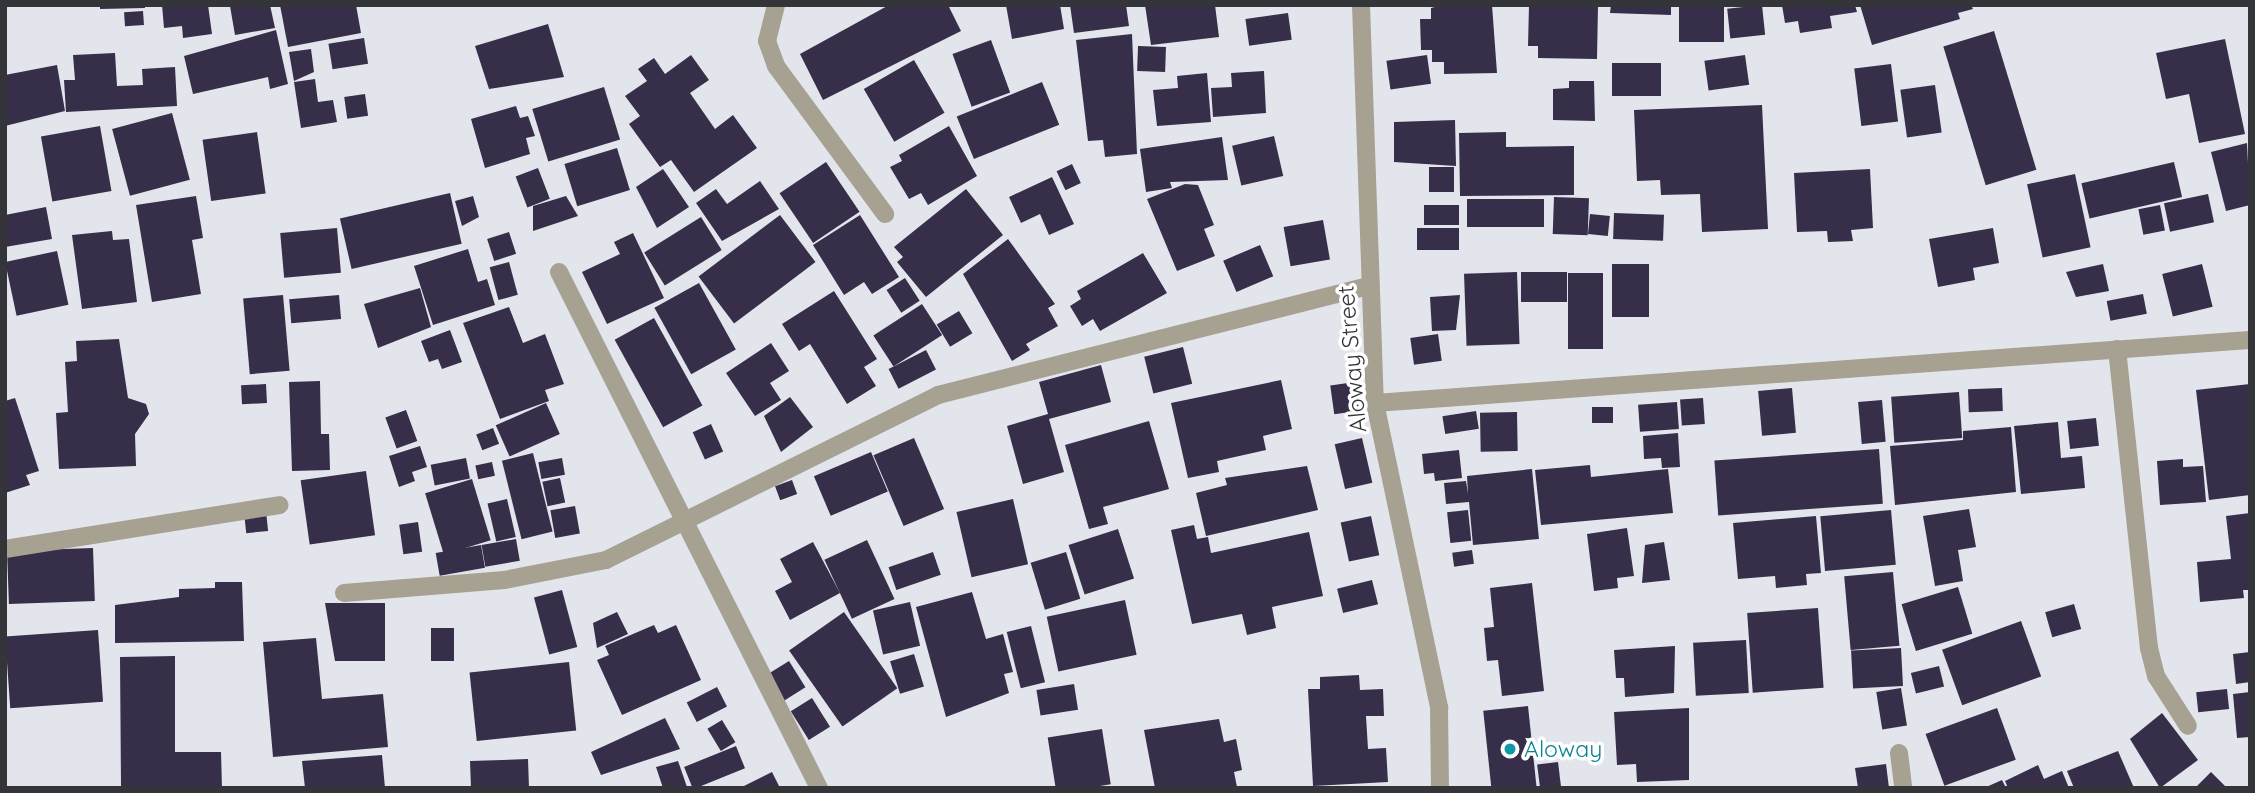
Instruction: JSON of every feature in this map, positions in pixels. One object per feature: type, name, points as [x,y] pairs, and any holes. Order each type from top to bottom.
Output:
[{"type":"street","points":[[776,5],[767,41],[775,66],[885,214]]},
{"type":"street","name":"Aloway Street","points":[[1361,5],[1376,403],[1438,708],[1440,788]]},
{"type":"street","points":[[559,272],[819,788]]},
{"type":"street","points":[[344,593],[504,580],[606,560],[682,519],[938,395],[1370,286]]},
{"type":"street","points":[[1376,403],[2250,340]]},
{"type":"street","points":[[2118,349],[2149,648],[2156,676],[2188,726]]},
{"type":"street","points":[[5,549],[279,505]]},
{"type":"street","points":[[1899,753],[1903,788]]},
{"type":"building","points":[[100,5],[145,5],[145,8],[100,9]]},
{"type":"building","points":[[162,5],[208,5],[212,34],[183,38],[182,26],[164,28]]},
{"type":"building","points":[[270,5],[275,28],[235,35],[230,6]]},
{"type":"building","points":[[280,5],[356,5],[361,33],[288,47]]},
{"type":"building","points":[[889,5],[948,5],[961,31],[823,100],[800,54]]},
{"type":"building","points":[[1006,5],[1060,5],[1064,29],[1012,39]]},
{"type":"building","points":[[1070,5],[1126,5],[1129,26],[1074,33]]},
{"type":"building","points":[[1145,5],[1215,5],[1219,37],[1151,45]]},
{"type":"building","points":[[1443,5],[1492,5],[1497,73],[1444,74],[1444,62],[1432,62],[1432,50],[1421,50],[1420,19],[1431,19],[1431,8]]},
{"type":"building","points":[[1529,5],[1598,5],[1597,59],[1538,58],[1538,46],[1528,46]]},
{"type":"building","points":[[1611,5],[1671,5],[1671,15],[1610,13]]},
{"type":"building","points":[[1679,5],[1724,5],[1724,42],[1679,42]]},
{"type":"building","points":[[1762,5],[1765,35],[1730,38],[1727,9]]},
{"type":"building","points":[[1782,5],[1855,5],[1857,12],[1830,16],[1832,28],[1800,33],[1798,21],[1785,23]]},
{"type":"building","points":[[1860,5],[1971,5],[1973,9],[1958,13],[1960,19],[1872,45]]},
{"type":"building","points":[[143,11],[144,25],[125,26],[124,12]]},
{"type":"building","points":[[1288,13],[1292,40],[1249,46],[1245,19]]},
{"type":"building","points":[[548,24],[564,77],[489,89],[475,46]]},
{"type":"building","points":[[276,30],[288,84],[270,89],[268,77],[193,94],[184,56]]},
{"type":"building","points":[[1994,31],[2036,170],[1986,185],[1943,46]]},
{"type":"building","points":[[1132,34],[1137,154],[1105,157],[1103,140],[1088,141],[1076,40]]},
{"type":"building","points":[[364,38],[368,64],[333,69],[328,44]]},
{"type":"building","points":[[2225,39],[2245,134],[2199,143],[2189,94],[2166,99],[2156,53]]},
{"type":"building","points":[[991,40],[1010,93],[972,107],[952,54]]},
{"type":"building","points":[[1138,46],[1166,47],[1165,72],[1137,71]]},
{"type":"building","points":[[311,49],[314,72],[294,81],[289,52]]},
{"type":"building","points":[[115,53],[117,86],[143,85],[142,69],[175,67],[177,106],[66,112],[64,80],[75,80],[73,55]]},
{"type":"building","points":[[691,55],[709,80],[690,93],[715,129],[733,115],[757,148],[694,192],[671,160],[660,167],[629,124],[640,116],[625,96],[647,81],[638,69],[654,58],[665,74]]},
{"type":"building","points":[[1427,55],[1431,84],[1390,89],[1386,61]]},
{"type":"building","points":[[1745,55],[1749,85],[1709,90],[1704,61]]},
{"type":"building","points":[[914,60],[944,113],[894,142],[864,89]]},
{"type":"building","points":[[1612,63],[1661,63],[1661,96],[1612,96]]},
{"type":"building","points":[[1891,64],[1898,122],[1861,126],[1854,69]]},
{"type":"building","points":[[57,65],[65,111],[5,126],[5,75]]},
{"type":"building","points":[[1264,71],[1266,113],[1213,117],[1211,88],[1232,87],[1231,73]]},
{"type":"building","points":[[1207,73],[1211,122],[1157,126],[1153,90],[1178,88],[1177,76]]},
{"type":"building","points":[[315,79],[318,102],[333,100],[337,122],[301,128],[294,82]]},
{"type":"building","points":[[1569,81],[1594,81],[1595,121],[1553,120],[1553,89],[1569,88]]},
{"type":"building","points":[[1042,82],[1059,125],[974,159],[957,116]]},
{"type":"building","points":[[1935,85],[1942,133],[1907,137],[1900,90]]},
{"type":"building","points":[[604,87],[620,140],[548,162],[532,109]]},
{"type":"building","points":[[365,94],[368,116],[347,119],[344,97]]},
{"type":"building","points":[[1762,105],[1768,229],[1702,232],[1700,194],[1661,195],[1660,180],[1637,181],[1634,110]]},
{"type":"building","points":[[516,106],[520,118],[528,116],[535,136],[526,138],[530,154],[485,168],[471,119]]},
{"type":"building","points":[[172,113],[190,180],[130,196],[112,129]]},
{"type":"building","points":[[1455,120],[1456,166],[1394,162],[1394,122]]},
{"type":"building","points":[[100,126],[111,191],[52,201],[41,136]]},
{"type":"building","points":[[949,126],[977,176],[928,205],[921,193],[909,199],[890,167],[902,161],[899,155]]},
{"type":"building","points":[[257,132],[266,193],[211,201],[203,140]]},
{"type":"building","points":[[1506,132],[1506,147],[1574,146],[1574,195],[1460,196],[1459,133]]},
{"type":"building","points":[[1274,136],[1283,176],[1241,186],[1232,146]]},
{"type":"building","points":[[1222,137],[1228,180],[1170,182],[1172,188],[1146,192],[1140,149]]},
{"type":"building","points":[[2247,143],[2250,205],[2226,211],[2211,152]]},
{"type":"building","points":[[617,148],[630,190],[577,206],[564,164]]},
{"type":"building","points":[[826,162],[860,212],[813,243],[780,193]]},
{"type":"building","points":[[2174,162],[2182,197],[2090,218],[2081,183]]},
{"type":"building","points":[[1072,164],[1081,183],[1065,190],[1057,171]]},
{"type":"building","points":[[1429,167],[1454,167],[1454,192],[1429,192]]},
{"type":"building","points":[[538,168],[550,199],[527,207],[516,177]]},
{"type":"building","points":[[663,169],[689,207],[657,228],[636,187]]},
{"type":"building","points":[[1870,169],[1873,228],[1851,230],[1853,241],[1828,242],[1827,231],[1797,232],[1794,173]]},
{"type":"building","points":[[2075,174],[2091,247],[2043,258],[2027,184]]},
{"type":"building","points":[[1052,177],[1074,224],[1049,235],[1040,214],[1021,223],[1009,197]]},
{"type":"building","points":[[760,181],[779,209],[722,241],[696,203],[716,189],[727,204]]},
{"type":"building","points":[[1185,184],[1198,185],[1214,225],[1204,229],[1215,256],[1177,271],[1147,199]]},
{"type":"building","points":[[966,189],[1003,235],[926,297],[897,262],[903,257],[894,247]]},
{"type":"building","points":[[450,193],[462,244],[352,269],[340,218]]},
{"type":"building","points":[[2208,194],[2214,222],[2170,232],[2164,203]]},
{"type":"building","points":[[196,196],[203,238],[192,240],[201,294],[152,302],[136,205]]},
{"type":"building","points":[[473,196],[479,217],[462,226],[455,201]]},
{"type":"building","points":[[566,196],[578,216],[533,231],[533,206]]},
{"type":"building","points":[[1554,197],[1589,198],[1588,235],[1553,234]]},
{"type":"building","points":[[1467,199],[1544,199],[1544,227],[1467,227]]},
{"type":"building","points":[[1424,205],[1459,205],[1459,225],[1424,225]]},
{"type":"building","points":[[2160,205],[2165,231],[2143,235],[2138,209]]},
{"type":"building","points":[[46,207],[52,239],[5,247],[5,215]]},
{"type":"building","points":[[1614,213],[1664,215],[1663,241],[1613,239]]},
{"type":"building","points":[[1590,214],[1610,216],[1608,236],[1588,234]]},
{"type":"building","points":[[780,215],[816,262],[734,324],[699,276]]},
{"type":"building","points":[[860,215],[899,277],[872,294],[864,282],[844,295],[813,245]]},
{"type":"building","points":[[701,217],[722,250],[665,286],[644,253]]},
{"type":"building","points":[[1323,220],[1330,259],[1291,266],[1284,227]]},
{"type":"building","points":[[337,228],[341,273],[284,278],[280,233]]},
{"type":"building","points":[[1417,228],[1459,228],[1459,250],[1417,250]]},
{"type":"building","points":[[1993,228],[1999,263],[1973,268],[1975,280],[1938,287],[1929,239]]},
{"type":"building","points":[[112,231],[113,240],[129,239],[137,302],[82,309],[72,235]]},
{"type":"building","points":[[509,232],[516,254],[494,261],[487,239]]},
{"type":"building","points":[[633,233],[664,298],[607,324],[582,272],[620,254],[614,242]]},
{"type":"building","points":[[1008,239],[1055,304],[1048,308],[1058,326],[1026,344],[1030,350],[1012,361],[963,274]]},
{"type":"building","points":[[1260,245],[1273,276],[1236,292],[1223,261]]},
{"type":"building","points":[[468,249],[478,282],[487,279],[495,305],[433,325],[414,266]]},
{"type":"building","points":[[57,251],[68,305],[17,316],[5,262]]},
{"type":"building","points":[[1143,253],[1167,293],[1100,331],[1093,319],[1082,326],[1070,306],[1081,299],[1077,291]]},
{"type":"building","points":[[509,262],[518,295],[498,300],[490,267]]},
{"type":"building","points":[[1612,264],[1649,264],[1649,317],[1612,317]]},
{"type":"building","points":[[2103,264],[2109,291],[2076,297],[2066,272]]},
{"type":"building","points":[[2202,264],[2213,307],[2173,317],[2162,274]]},
{"type":"building","points":[[1517,272],[1520,344],[1467,346],[1464,274]]},
{"type":"building","points":[[1521,272],[1567,272],[1567,302],[1521,302]]},
{"type":"building","points":[[1568,273],[1603,273],[1603,349],[1568,349]]},
{"type":"building","points":[[905,278],[920,301],[901,313],[887,290]]},
{"type":"building","points":[[699,283],[736,349],[691,374],[654,308]]},
{"type":"building","points":[[420,288],[431,327],[378,348],[364,304]]},
{"type":"building","points":[[834,291],[877,359],[864,367],[876,386],[847,404],[810,344],[799,351],[782,324]]},
{"type":"building","points":[[2143,294],[2147,314],[2110,321],[2107,301]]},
{"type":"building","points":[[283,295],[290,371],[250,374],[243,298]]},
{"type":"building","points":[[339,295],[341,319],[291,323],[289,299]]},
{"type":"building","points":[[1460,295],[1456,330],[1432,331],[1430,297]]},
{"type":"building","points":[[922,304],[942,335],[894,367],[873,336]]},
{"type":"building","points":[[509,307],[523,343],[545,334],[564,384],[545,390],[549,401],[500,419],[463,323]]},
{"type":"building","points":[[959,311],[972,333],[950,347],[937,324]]},
{"type":"building","points":[[654,318],[702,405],[663,427],[615,340]]},
{"type":"building","points":[[450,330],[462,362],[442,369],[438,359],[429,362],[421,341]]},
{"type":"building","points":[[1438,334],[1442,361],[1414,365],[1410,338]]},
{"type":"building","points":[[119,339],[128,398],[146,404],[149,414],[135,434],[136,466],[59,469],[56,413],[68,412],[65,362],[77,361],[76,341]]},
{"type":"building","points":[[771,343],[789,371],[770,383],[781,400],[755,416],[726,373]]},
{"type":"building","points":[[1183,347],[1192,384],[1153,394],[1144,357]]},
{"type":"building","points":[[926,350],[936,370],[899,389],[889,369]]},
{"type":"building","points":[[1101,365],[1111,402],[1049,419],[1064,472],[1023,484],[1007,426],[1048,414],[1039,382]]},
{"type":"building","points":[[1281,380],[1292,429],[1263,436],[1266,450],[1217,461],[1219,472],[1188,478],[1171,403]]},
{"type":"building","points":[[320,381],[321,434],[329,434],[330,470],[292,471],[289,382]]},
{"type":"building","points":[[1355,382],[1359,411],[1334,414],[1330,385]]},
{"type":"building","points":[[266,384],[267,403],[242,404],[241,385]]},
{"type":"building","points":[[2250,384],[2250,495],[2209,500],[2196,390]]},
{"type":"building","points":[[1792,388],[1796,433],[1762,436],[1758,391]]},
{"type":"building","points":[[2002,388],[2003,411],[1969,412],[1968,389]]},
{"type":"building","points":[[1959,392],[1962,438],[1894,443],[1891,397]]},
{"type":"building","points":[[790,397],[813,427],[781,452],[764,416]]},
{"type":"building","points":[[15,398],[39,471],[26,475],[30,485],[5,493],[5,401]]},
{"type":"building","points":[[1703,398],[1705,424],[1682,426],[1680,400]]},
{"type":"building","points":[[1882,400],[1886,442],[1862,444],[1858,402]]},
{"type":"building","points":[[1677,402],[1679,429],[1640,432],[1638,405]]},
{"type":"building","points":[[546,403],[560,434],[510,456],[496,425]]},
{"type":"building","points":[[1592,407],[1613,407],[1613,423],[1592,423]]},
{"type":"building","points":[[406,410],[417,441],[397,449],[385,418]]},
{"type":"building","points":[[1476,411],[1479,429],[1445,434],[1442,416]]},
{"type":"building","points":[[1517,412],[1518,451],[1481,452],[1480,413]]},
{"type":"building","points":[[2096,418],[2099,446],[2070,449],[2067,421]]},
{"type":"building","points":[[1149,421],[1169,489],[1103,507],[1108,524],[1089,529],[1065,445]]},
{"type":"building","points":[[2058,422],[2061,458],[2082,456],[2085,488],[2021,494],[2014,426]]},
{"type":"building","points":[[711,424],[723,451],[705,460],[693,432]]},
{"type":"building","points":[[2011,427],[2016,492],[1895,505],[1890,446],[1963,440],[1963,431]]},
{"type":"building","points":[[493,428],[499,444],[482,450],[476,434]]},
{"type":"building","points":[[1678,433],[1680,467],[1662,468],[1661,458],[1644,459],[1643,436]]},
{"type":"building","points":[[914,438],[944,509],[904,526],[873,455]]},
{"type":"building","points":[[1362,438],[1372,483],[1345,489],[1335,444]]},
{"type":"building","points":[[420,446],[427,467],[412,472],[415,481],[399,487],[389,456]]},
{"type":"building","points":[[1879,449],[1883,504],[1718,515],[1714,461]]},
{"type":"building","points":[[1459,450],[1462,478],[1435,481],[1434,473],[1424,474],[1422,454]]},
{"type":"building","points":[[871,452],[888,492],[831,516],[814,476]]},
{"type":"building","points":[[533,453],[553,532],[522,539],[502,461]]},
{"type":"building","points":[[466,458],[470,479],[435,485],[431,465]]},
{"type":"building","points":[[562,458],[565,475],[541,479],[538,462]]},
{"type":"building","points":[[2183,459],[2183,467],[2203,466],[2206,502],[2160,505],[2157,461]]},
{"type":"building","points":[[492,462],[495,476],[478,479],[475,466]]},
{"type":"building","points":[[1590,465],[1591,477],[1668,469],[1673,513],[1541,525],[1535,470]]},
{"type":"building","points":[[1307,466],[1318,510],[1206,536],[1196,493],[1227,485],[1225,478]]},
{"type":"building","points":[[1532,469],[1539,539],[1473,545],[1469,502],[1446,504],[1444,483],[1466,481],[1468,494],[1467,476]]},
{"type":"building","points":[[366,471],[375,535],[310,545],[301,480]]},
{"type":"building","points":[[560,478],[565,502],[548,506],[542,482]]},
{"type":"building","points":[[472,479],[491,540],[444,555],[425,493]]},
{"type":"building","points":[[792,480],[797,494],[780,500],[775,486]]},
{"type":"building","points":[[507,499],[516,537],[496,541],[488,503]]},
{"type":"building","points":[[1013,499],[1028,564],[972,577],[956,512]]},
{"type":"building","points":[[575,506],[580,534],[555,538],[550,510]]},
{"type":"building","points":[[1969,509],[1976,547],[1958,550],[1963,581],[1935,586],[1923,516]]},
{"type":"building","points":[[1468,510],[1471,541],[1450,543],[1447,512]]},
{"type":"building","points":[[1891,510],[1896,565],[1825,571],[1820,516]]},
{"type":"building","points":[[266,511],[268,531],[246,533],[244,513]]},
{"type":"building","points":[[2250,513],[2250,590],[2243,590],[2244,598],[2200,602],[2197,562],[2231,559],[2226,516]]},
{"type":"building","points":[[1371,516],[1379,555],[1349,562],[1341,522]]},
{"type":"building","points":[[1816,516],[1821,573],[1806,574],[1807,585],[1776,588],[1775,576],[1738,579],[1733,523]]},
{"type":"building","points":[[418,522],[422,552],[403,554],[399,525]]},
{"type":"building","points":[[1194,525],[1197,539],[1208,537],[1211,553],[1309,532],[1323,596],[1272,607],[1276,628],[1247,635],[1242,614],[1192,624],[1171,530]]},
{"type":"building","points":[[1627,528],[1634,576],[1617,578],[1618,588],[1594,591],[1587,534]]},
{"type":"building","points":[[1118,529],[1134,578],[1085,595],[1069,545]]},
{"type":"building","points":[[516,539],[520,561],[485,567],[482,545]]},
{"type":"building","points":[[867,540],[894,599],[852,619],[824,560]]},
{"type":"building","points":[[813,542],[840,593],[790,620],[775,591],[792,582],[780,559]]},
{"type":"building","points":[[1664,542],[1670,580],[1642,583],[1645,545]]},
{"type":"building","points":[[481,545],[485,568],[440,576],[436,553]]},
{"type":"building","points":[[93,548],[95,601],[9,604],[7,551]]},
{"type":"building","points":[[1472,550],[1474,564],[1454,567],[1452,553]]},
{"type":"building","points":[[933,552],[941,575],[896,590],[889,567]]},
{"type":"building","points":[[1066,552],[1080,599],[1045,610],[1031,563]]},
{"type":"building","points":[[1893,572],[1899,646],[1851,650],[1844,576]]},
{"type":"building","points":[[1372,580],[1378,604],[1343,613],[1337,589]]},
{"type":"building","points":[[215,582],[242,582],[244,641],[115,643],[115,605],[179,597],[179,589],[215,588]]},
{"type":"building","points":[[1532,583],[1544,691],[1502,696],[1498,660],[1487,661],[1484,628],[1494,627],[1490,588]]},
{"type":"building","points":[[1958,587],[1972,634],[1916,651],[1902,604]]},
{"type":"building","points":[[562,590],[577,647],[549,654],[534,598]]},
{"type":"building","points":[[972,592],[986,639],[1003,634],[1013,672],[1004,674],[1009,693],[946,717],[916,607]]},
{"type":"building","points":[[1125,600],[1137,655],[1058,671],[1047,617]]},
{"type":"building","points":[[910,602],[920,646],[883,654],[873,611]]},
{"type":"building","points":[[325,603],[385,603],[385,661],[335,661]]},
{"type":"building","points":[[2074,604],[2081,629],[2052,637],[2045,612]]},
{"type":"building","points":[[1818,608],[1824,688],[1753,693],[1747,613]]},
{"type":"building","points":[[617,612],[628,634],[597,648],[593,623]]},
{"type":"building","points":[[844,612],[897,688],[842,727],[789,650]]},
{"type":"building","points":[[2021,621],[2041,676],[1962,705],[1942,650]]},
{"type":"building","points":[[654,625],[658,633],[676,625],[701,680],[622,715],[597,660],[609,655],[605,646]]},
{"type":"building","points":[[1031,626],[1045,682],[1021,688],[1007,632]]},
{"type":"building","points":[[431,628],[454,628],[454,661],[431,661]]},
{"type":"building","points":[[98,630],[103,702],[10,708],[5,636]]},
{"type":"building","points":[[316,638],[322,699],[383,694],[388,747],[273,757],[263,642]]},
{"type":"building","points":[[1746,640],[1749,693],[1696,696],[1693,643]]},
{"type":"building","points":[[1675,646],[1674,693],[1625,697],[1624,678],[1616,678],[1614,650]]},
{"type":"building","points":[[1901,648],[1903,686],[1853,689],[1851,651]]},
{"type":"building","points":[[2250,652],[2250,682],[2236,684],[2233,654]]},
{"type":"building","points":[[914,654],[924,687],[900,694],[890,661]]},
{"type":"building","points":[[175,656],[175,752],[221,752],[222,788],[121,788],[120,657]]},
{"type":"building","points":[[789,661],[805,687],[782,702],[765,676]]},
{"type":"building","points":[[569,662],[576,731],[477,741],[470,672]]},
{"type":"building","points":[[1939,666],[1944,686],[1916,693],[1911,673]]},
{"type":"building","points":[[1359,675],[1360,690],[1383,689],[1384,716],[1366,716],[1368,749],[1386,748],[1388,782],[1313,786],[1308,689],[1320,689],[1320,677]]},
{"type":"building","points":[[1074,684],[1078,710],[1041,716],[1036,690]]},
{"type":"building","points":[[717,687],[727,707],[697,722],[687,702]]},
{"type":"building","points":[[1901,688],[1907,726],[1882,729],[1876,692]]},
{"type":"building","points":[[2227,689],[2229,709],[2198,712],[2196,692]]},
{"type":"building","points":[[2250,692],[2250,737],[2237,738],[2233,694]]},
{"type":"building","points":[[812,698],[830,727],[809,740],[791,711]]},
{"type":"building","name":"Aloway","points":[[1528,706],[1537,788],[1491,788],[1483,711]]},
{"type":"building","points":[[1689,708],[1689,780],[1637,782],[1636,764],[1617,765],[1614,712]]},
{"type":"building","points":[[1997,708],[2016,760],[1944,786],[1926,734]]},
{"type":"building","points":[[2162,713],[2198,760],[2160,788],[2130,739]]},
{"type":"building","points":[[665,718],[680,749],[601,775],[591,752]]},
{"type":"building","points":[[1219,719],[1224,742],[1236,739],[1242,770],[1234,772],[1237,787],[1155,788],[1144,730]]},
{"type":"building","points":[[722,720],[735,742],[721,751],[707,729]]},
{"type":"building","points":[[1102,729],[1111,784],[1087,788],[1056,788],[1048,738]]},
{"type":"building","points":[[736,746],[745,768],[693,788],[684,767]]},
{"type":"building","points":[[2118,751],[2134,788],[2074,788],[2067,771]]},
{"type":"building","points":[[382,755],[385,788],[305,788],[302,761]]},
{"type":"building","points":[[528,759],[529,788],[471,788],[470,761]]},
{"type":"building","points":[[678,761],[687,787],[663,788],[656,767]]},
{"type":"building","points":[[1558,762],[1561,788],[1540,788],[1537,765]]},
{"type":"building","points":[[1886,764],[1889,788],[1858,788],[1855,768]]},
{"type":"building","points":[[2038,765],[2044,779],[2062,771],[2069,788],[2008,788],[2005,781]]},
{"type":"building","points":[[772,772],[780,788],[740,788]]},
{"type":"building","points":[[2211,772],[2227,788],[2195,788]]},
{"type":"building","points":[[2002,780],[2006,788],[1984,788]]},
{"type":"place","name":"Aloway","points":[[1510,749]]}]
